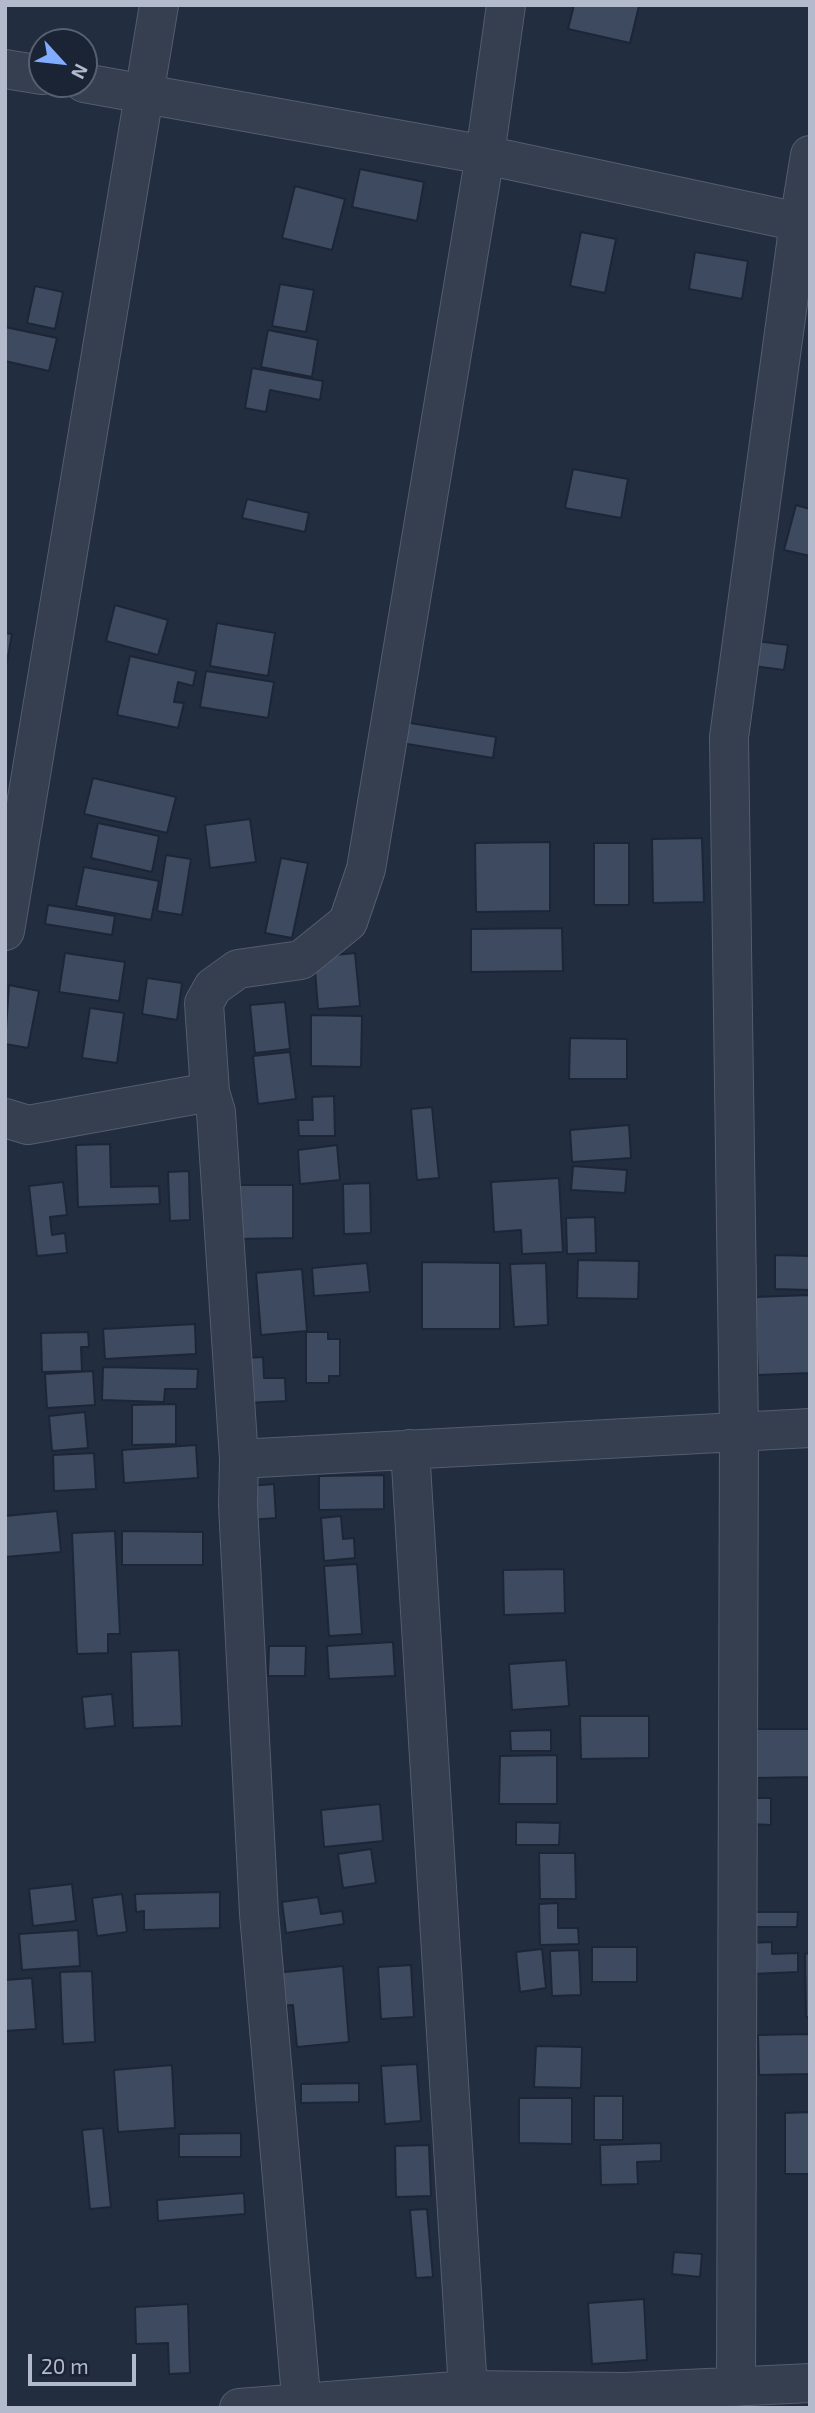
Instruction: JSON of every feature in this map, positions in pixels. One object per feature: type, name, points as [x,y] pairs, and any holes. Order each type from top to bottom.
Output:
[{"type":"street","points":[[5,931],[159,5]]},
{"type":"street","points":[[302,2406],[259,1914],[239,1519],[239,1459],[216,1112],[210,1092],[204,1003],[214,987],[238,968],[301,960],[348,922],[366,869],[485,155],[506,5]]},
{"type":"street","points":[[5,69],[28,73]]},
{"type":"street","points":[[98,85],[485,155],[804,223]]},
{"type":"street","points":[[736,2387],[739,1432],[729,737],[804,223],[810,155]]},
{"type":"street","points":[[5,1118],[28,1125],[210,1092]]},
{"type":"street","points":[[239,1459],[810,1428]]},
{"type":"street","points":[[410,1450],[468,2390]]},
{"type":"street","points":[[239,2408],[302,2406],[468,2390],[625,2400],[736,2387],[810,2383]]},
{"type":"building","points":[[574,5],[639,6],[630,43],[568,29]]},
{"type":"building","points":[[360,169],[424,182],[417,221],[352,207]]},
{"type":"building","points":[[295,186],[345,199],[332,250],[282,238]]},
{"type":"building","points":[[581,232],[616,239],[605,293],[570,286]]},
{"type":"building","points":[[695,252],[748,261],[742,299],[689,289]]},
{"type":"building","points":[[280,284],[314,290],[306,332],[272,326]]},
{"type":"building","points":[[35,286],[63,292],[55,329],[27,323]]},
{"type":"building","points":[[5,327],[57,338],[49,371],[5,361]]},
{"type":"building","points":[[268,330],[318,340],[312,377],[261,367]]},
{"type":"building","points":[[252,368],[323,381],[320,400],[270,390],[266,412],[245,408]]},
{"type":"building","points":[[573,469],[628,479],[621,518],[565,508]]},
{"type":"building","points":[[247,499],[309,513],[305,532],[242,518]]},
{"type":"building","points":[[796,505],[810,509],[810,556],[784,550]]},
{"type":"building","points":[[115,605],[168,620],[158,655],[106,641]]},
{"type":"building","points":[[217,623],[275,633],[268,676],[210,666]]},
{"type":"building","points":[[5,633],[12,634],[7,662],[5,662]]},
{"type":"building","points":[[756,641],[788,645],[784,670],[753,666]]},
{"type":"building","points":[[130,656],[196,671],[193,686],[178,682],[174,702],[184,703],[178,728],[117,715]]},
{"type":"building","points":[[206,671],[274,682],[268,718],[200,707]]},
{"type":"building","points":[[398,721],[496,737],[493,758],[395,742]]},
{"type":"building","points":[[93,778],[176,797],[167,833],[84,814]]},
{"type":"building","points":[[250,819],[256,862],[210,868],[205,825]]},
{"type":"building","points":[[98,823],[159,836],[152,872],[91,858]]},
{"type":"building","points":[[702,838],[704,902],[653,903],[652,839]]},
{"type":"building","points":[[550,842],[550,911],[476,912],[475,843]]},
{"type":"building","points":[[594,843],[629,843],[629,905],[594,905]]},
{"type":"building","points":[[166,855],[191,859],[182,915],[157,911]]},
{"type":"building","points":[[281,858],[308,863],[292,938],[265,933]]},
{"type":"building","points":[[84,867],[159,881],[151,920],[76,906]]},
{"type":"building","points":[[48,905],[115,916],[112,935],[45,924]]},
{"type":"building","points":[[562,928],[563,971],[471,972],[471,929]]},
{"type":"building","points":[[65,953],[125,962],[119,1001],[59,992]]},
{"type":"building","points":[[355,953],[360,1006],[318,1009],[314,957]]},
{"type":"building","points":[[147,978],[182,983],[177,1020],[142,1014]]},
{"type":"building","points":[[9,985],[39,991],[28,1048],[5,1044]]},
{"type":"building","points":[[285,1002],[290,1049],[255,1053],[250,1005]]},
{"type":"building","points":[[90,1008],[124,1013],[117,1063],[82,1058]]},
{"type":"building","points":[[311,1015],[362,1016],[361,1067],[311,1066]]},
{"type":"building","points":[[570,1038],[627,1039],[627,1079],[569,1079]]},
{"type":"building","points":[[290,1052],[296,1099],[258,1104],[253,1056]]},
{"type":"building","points":[[334,1096],[335,1136],[299,1136],[298,1120],[313,1120],[312,1097]]},
{"type":"building","points":[[432,1107],[439,1178],[417,1180],[411,1109]]},
{"type":"building","points":[[629,1125],[631,1158],[572,1162],[570,1130]]},
{"type":"building","points":[[110,1144],[111,1187],[159,1186],[160,1204],[78,1207],[76,1145]]},
{"type":"building","points":[[337,1145],[340,1180],[300,1184],[298,1150]]},
{"type":"building","points":[[573,1166],[627,1170],[625,1193],[571,1190]]},
{"type":"building","points":[[189,1171],[190,1220],[170,1221],[168,1172]]},
{"type":"building","points":[[559,1178],[563,1252],[522,1254],[521,1230],[494,1232],[491,1182]]},
{"type":"building","points":[[63,1182],[67,1215],[50,1217],[52,1235],[65,1233],[67,1253],[37,1256],[29,1186]]},
{"type":"building","points":[[370,1183],[371,1233],[344,1234],[343,1184]]},
{"type":"building","points":[[238,1185],[293,1185],[293,1238],[238,1239]]},
{"type":"building","points":[[595,1217],[596,1253],[567,1254],[566,1218]]},
{"type":"building","points":[[775,1255],[810,1256],[810,1290],[775,1289]]},
{"type":"building","points":[[578,1260],[639,1261],[638,1299],[577,1298]]},
{"type":"building","points":[[422,1262],[500,1263],[500,1329],[422,1329]]},
{"type":"building","points":[[367,1263],[370,1292],[314,1296],[312,1268]]},
{"type":"building","points":[[546,1263],[548,1325],[514,1327],[510,1264]]},
{"type":"building","points":[[302,1269],[307,1331],[261,1335],[256,1273]]},
{"type":"building","points":[[810,1295],[810,1373],[758,1375],[755,1297]]},
{"type":"building","points":[[195,1324],[196,1354],[105,1359],[103,1329]]},
{"type":"building","points":[[88,1332],[89,1347],[81,1347],[82,1371],[42,1372],[41,1333]]},
{"type":"building","points":[[306,1332],[328,1332],[328,1339],[340,1339],[340,1376],[329,1376],[329,1383],[306,1383]]},
{"type":"building","points":[[263,1357],[264,1378],[285,1378],[286,1401],[246,1403],[245,1358]]},
{"type":"building","points":[[103,1367],[198,1369],[197,1389],[165,1389],[164,1402],[102,1400]]},
{"type":"building","points":[[93,1371],[95,1405],[47,1408],[45,1374]]},
{"type":"building","points":[[176,1404],[176,1444],[132,1445],[132,1405]]},
{"type":"building","points":[[85,1412],[88,1448],[52,1451],[49,1416]]},
{"type":"building","points":[[196,1445],[198,1478],[124,1483],[122,1450]]},
{"type":"building","points":[[94,1453],[96,1489],[54,1491],[53,1455]]},
{"type":"building","points":[[384,1475],[384,1509],[319,1510],[319,1476]]},
{"type":"building","points":[[274,1484],[276,1518],[250,1520],[249,1486]]},
{"type":"building","points":[[57,1511],[61,1552],[5,1557],[5,1516]]},
{"type":"building","points":[[341,1516],[343,1539],[354,1538],[355,1558],[324,1561],[321,1518]]},
{"type":"building","points":[[115,1531],[120,1634],[108,1634],[108,1653],[77,1654],[72,1533]]},
{"type":"building","points":[[122,1531],[203,1532],[203,1565],[122,1565]]},
{"type":"building","points":[[357,1564],[362,1634],[329,1636],[324,1566]]},
{"type":"building","points":[[564,1569],[565,1613],[504,1615],[503,1570]]},
{"type":"building","points":[[393,1642],[395,1676],[329,1679],[327,1646]]},
{"type":"building","points":[[269,1646],[306,1646],[305,1676],[268,1676]]},
{"type":"building","points":[[179,1650],[182,1726],[133,1728],[131,1652]]},
{"type":"building","points":[[566,1660],[569,1706],[512,1710],[509,1664]]},
{"type":"building","points":[[112,1694],[115,1726],[85,1729],[82,1697]]},
{"type":"building","points":[[580,1716],[649,1716],[649,1758],[581,1759]]},
{"type":"building","points":[[753,1729],[810,1729],[810,1777],[754,1778]]},
{"type":"building","points":[[551,1730],[551,1751],[511,1751],[510,1731]]},
{"type":"building","points":[[557,1755],[557,1804],[499,1804],[500,1756]]},
{"type":"building","points":[[752,1798],[771,1798],[771,1825],[751,1824]]},
{"type":"building","points":[[380,1804],[383,1841],[324,1847],[321,1810]]},
{"type":"building","points":[[516,1822],[560,1823],[559,1845],[516,1845]]},
{"type":"building","points":[[371,1849],[376,1883],[343,1888],[338,1854]]},
{"type":"building","points":[[539,1853],[575,1853],[576,1899],[540,1899]]},
{"type":"building","points":[[72,1884],[76,1921],[33,1926],[29,1889]]},
{"type":"building","points":[[220,1892],[220,1928],[144,1930],[144,1911],[136,1912],[135,1894]]},
{"type":"building","points":[[122,1894],[127,1932],[97,1936],[92,1898]]},
{"type":"building","points":[[318,1897],[321,1914],[342,1911],[344,1924],[286,1933],[282,1902]]},
{"type":"building","points":[[558,1903],[558,1928],[578,1928],[579,1944],[540,1945],[539,1904]]},
{"type":"building","points":[[756,1912],[798,1912],[797,1927],[756,1927]]},
{"type":"building","points":[[78,1930],[80,1966],[22,1970],[19,1934]]},
{"type":"building","points":[[772,1942],[772,1954],[798,1953],[798,1972],[750,1974],[749,1943]]},
{"type":"building","points":[[592,1947],[637,1947],[637,1982],[592,1982]]},
{"type":"building","points":[[542,1949],[546,1988],[520,1992],[516,1952]]},
{"type":"building","points":[[579,1950],[581,1995],[552,1996],[550,1951]]},
{"type":"building","points":[[810,1953],[810,2017],[806,2017],[805,1954]]},
{"type":"building","points":[[411,1965],[414,2017],[381,2019],[378,1967]]},
{"type":"building","points":[[343,1966],[349,2042],[297,2047],[293,2005],[279,2006],[275,1973]]},
{"type":"building","points":[[92,1971],[95,2042],[63,2044],[60,1972]]},
{"type":"building","points":[[32,1978],[36,2029],[5,2031],[5,1980]]},
{"type":"building","points":[[810,2034],[810,2074],[759,2075],[758,2035]]},
{"type":"building","points":[[536,2046],[582,2047],[581,2088],[534,2087]]},
{"type":"building","points":[[417,2064],[421,2121],[385,2124],[381,2066]]},
{"type":"building","points":[[172,2065],[175,2128],[118,2132],[114,2070]]},
{"type":"building","points":[[359,2083],[359,2102],[301,2103],[301,2084]]},
{"type":"building","points":[[594,2096],[623,2096],[623,2140],[594,2140]]},
{"type":"building","points":[[519,2098],[572,2098],[572,2144],[519,2143]]},
{"type":"building","points":[[810,2112],[810,2174],[785,2174],[785,2113]]},
{"type":"building","points":[[103,2128],[111,2207],[90,2209],[82,2130]]},
{"type":"building","points":[[241,2133],[241,2157],[179,2157],[179,2134]]},
{"type":"building","points":[[661,2143],[661,2161],[637,2162],[638,2184],[601,2185],[600,2145]]},
{"type":"building","points":[[429,2145],[431,2196],[396,2197],[395,2146]]},
{"type":"building","points":[[244,2193],[245,2214],[158,2221],[157,2200]]},
{"type":"building","points":[[427,2209],[433,2277],[416,2278],[410,2210]]},
{"type":"building","points":[[674,2252],[702,2254],[700,2277],[672,2274]]},
{"type":"building","points":[[644,2299],[647,2360],[592,2364],[588,2303]]},
{"type":"building","points":[[188,2304],[190,2373],[169,2374],[168,2343],[136,2344],[135,2307]]}]
